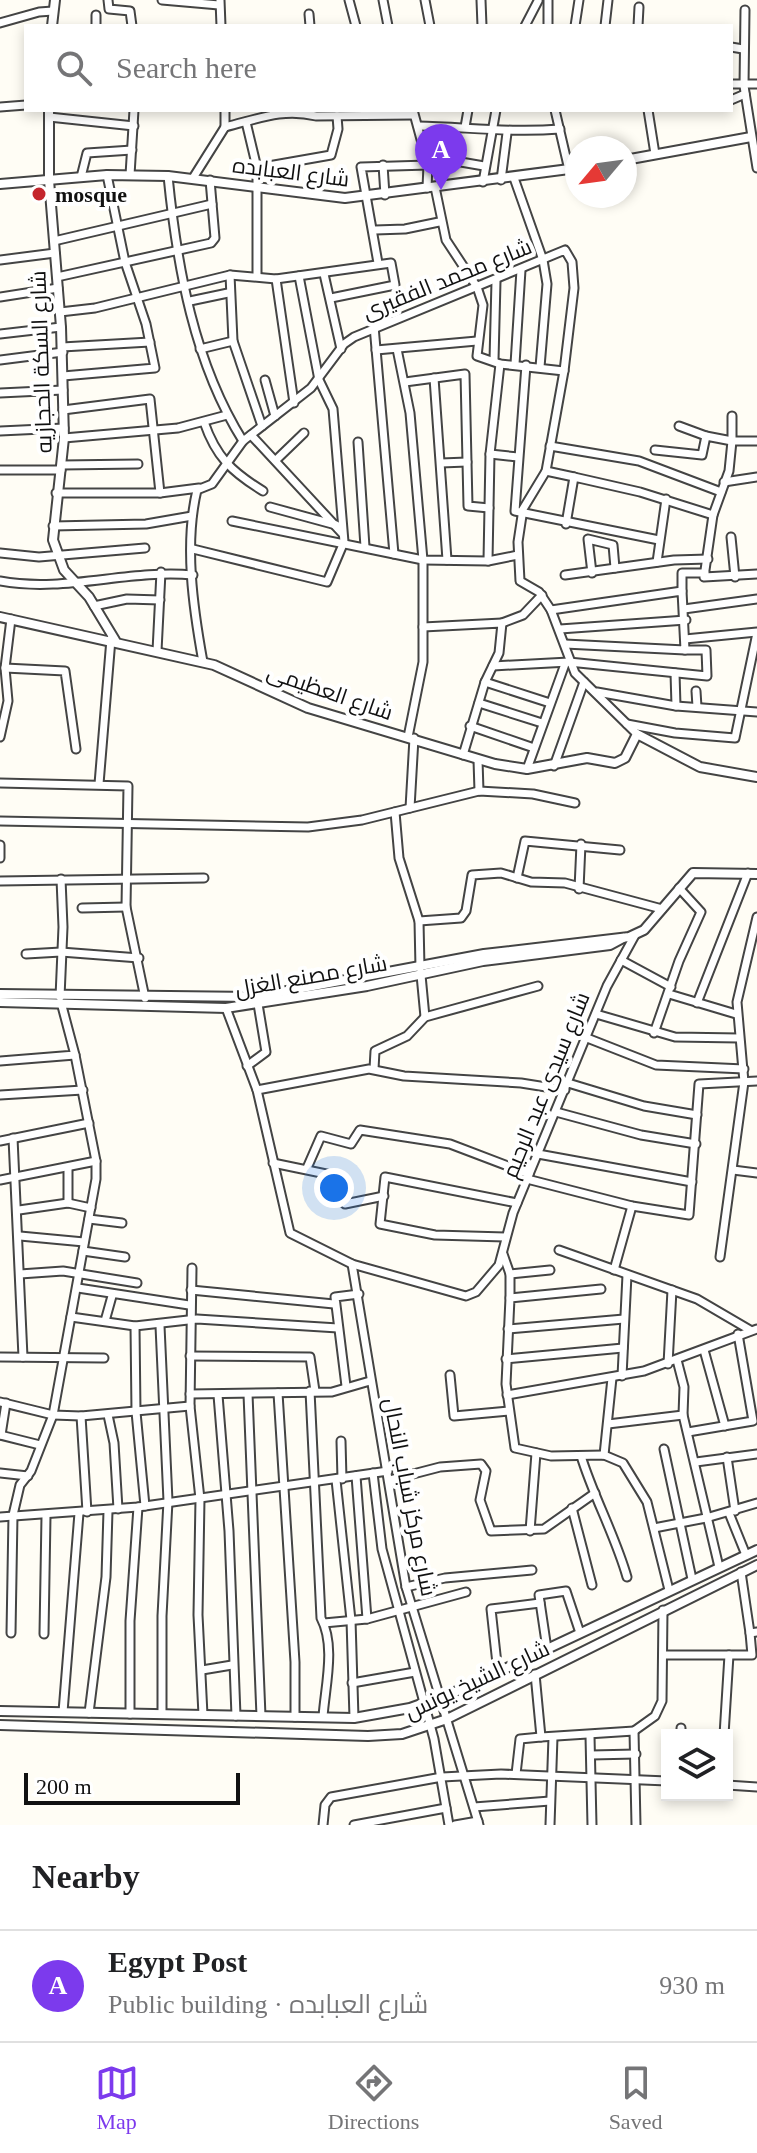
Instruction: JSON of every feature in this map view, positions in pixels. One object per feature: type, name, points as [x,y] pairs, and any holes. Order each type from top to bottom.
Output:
[{"type":"street","points":[[52,24],[55,0]]},
{"type":"street","points":[[108,0],[108,8],[130,11],[132,24]]},
{"type":"street","points":[[162,0],[220,2],[221,24]]},
{"type":"street","points":[[349,0],[355,24]]},
{"type":"street","points":[[383,0],[388,24]]},
{"type":"street","points":[[425,0],[430,24]]},
{"type":"street","points":[[481,0],[482,24]]},
{"type":"street","points":[[526,24],[536,0],[547,0],[548,24]]},
{"type":"street","points":[[575,24],[579,0]]},
{"type":"street","points":[[605,24],[608,0]]},
{"type":"street","points":[[638,24],[639,7]]},
{"type":"street","points":[[745,10],[744,90],[757,164]]},
{"type":"street","points":[[0,23],[53,11]]},
{"type":"street","points":[[309,14],[310,24]]},
{"type":"street","points":[[96,15],[96,24]]},
{"type":"street","points":[[733,47],[743,49]]},
{"type":"street","points":[[733,98],[757,84]]},
{"type":"street","points":[[733,85],[744,90]]},
{"type":"street","points":[[0,107],[24,105]]},
{"type":"street","points":[[130,175],[134,112]]},
{"type":"street","points":[[193,178],[225,127],[225,112]]},
{"type":"street","points":[[225,127],[286,112]]},
{"type":"street","points":[[307,112],[316,116],[413,113],[427,160],[439,222],[446,240],[477,287],[483,314],[477,356],[497,362],[564,371],[546,471],[526,500],[518,555],[521,584],[542,595],[551,610],[565,644],[567,663],[527,769]]},
{"type":"street","points":[[465,127],[468,112]]},
{"type":"street","points":[[483,183],[496,112]]},
{"type":"street","points":[[556,112],[565,144]]},
{"type":"street","points":[[648,112],[655,154]]},
{"type":"street","points":[[49,114],[134,126]]},
{"type":"street","name":"شارع السكة الحجازيه","points":[[49,114],[49,180],[61,327],[64,433],[53,526],[55,554]]},
{"type":"street","points":[[257,168],[331,155],[338,129],[337,116]]},
{"type":"street","points":[[246,122],[257,168],[257,275]]},
{"type":"street","points":[[418,126],[465,127],[507,133],[560,129]]},
{"type":"street","points":[[501,180],[507,133]]},
{"type":"street","points":[[637,158],[751,137]]},
{"type":"street","points":[[81,177],[87,153],[132,150]]},
{"type":"street","points":[[378,263],[375,230],[361,167],[427,160],[484,166]]},
{"type":"street","points":[[383,165],[385,195]]},
{"type":"street","name":"شارع العبابده","points":[[0,184],[107,175],[168,176],[210,180],[257,190],[368,197],[565,170]]},
{"type":"street","points":[[63,376],[155,368],[138,298],[125,262],[107,175]]},
{"type":"street","points":[[168,176],[178,250],[200,349],[227,415],[243,441]]},
{"type":"street","points":[[514,178],[543,260],[547,284],[540,367]]},
{"type":"street","points":[[57,277],[214,241],[210,180]]},
{"type":"street","points":[[54,241],[212,204]]},
{"type":"street","points":[[375,230],[405,229],[439,222]]},
{"type":"street","name":"شارع محمد الفقيرى","points":[[199,488],[210,486],[243,441],[294,403],[319,380],[341,349],[374,326],[496,281],[565,250],[572,262],[574,288],[564,371]]},
{"type":"street","points":[[0,260],[55,253]]},
{"type":"street","points":[[60,312],[138,298],[230,275],[276,279],[391,263],[395,285],[331,298]]},
{"type":"street","points":[[515,364],[521,270]]},
{"type":"street","points":[[324,274],[341,349]]},
{"type":"street","points":[[230,275],[228,293],[233,341],[262,426]]},
{"type":"street","points":[[193,549],[327,582],[344,538],[333,409],[319,380],[299,276]]},
{"type":"street","points":[[276,279],[294,403]]},
{"type":"street","points":[[488,561],[490,454],[497,362],[496,281]]},
{"type":"street","points":[[0,297],[58,288]]},
{"type":"street","points":[[190,301],[228,293]]},
{"type":"street","points":[[374,326],[394,554]]},
{"type":"street","points":[[0,334],[61,327]]},
{"type":"street","points":[[200,349],[233,341]]},
{"type":"street","points":[[376,350],[477,341]]},
{"type":"street","points":[[0,360],[62,350],[150,342]]},
{"type":"street","points":[[397,349],[405,382],[423,560],[423,627],[420,682],[411,738],[410,808]]},
{"type":"street","points":[[526,365],[514,509],[522,515],[659,540]]},
{"type":"street","points":[[405,382],[465,374],[468,506],[489,508]]},
{"type":"street","points":[[434,378],[447,560]]},
{"type":"street","points":[[265,380],[275,416]]},
{"type":"street","points":[[0,393],[63,390]]},
{"type":"street","points":[[63,410],[150,399],[160,493]]},
{"type":"street","points":[[0,431],[152,431],[227,415]]},
{"type":"street","points":[[732,416],[731,463],[713,515],[705,578],[757,574]]},
{"type":"street","points":[[204,422],[212,446],[225,464],[263,491]]},
{"type":"street","points":[[679,426],[732,441],[757,441]]},
{"type":"street","points":[[276,460],[304,433]]},
{"type":"street","points":[[251,435],[336,525],[344,538]]},
{"type":"street","points":[[655,450],[700,455],[706,436]]},
{"type":"street","points":[[358,442],[365,547]]},
{"type":"street","points":[[550,446],[639,461],[721,492]]},
{"type":"street","points":[[490,454],[518,457]]},
{"type":"street","points":[[441,463],[467,462]]},
{"type":"street","points":[[0,470],[138,464]]},
{"type":"street","points":[[546,471],[666,499],[713,515]]},
{"type":"street","points":[[566,524],[574,477]]},
{"type":"street","points":[[724,482],[757,477]]},
{"type":"street","points":[[56,493],[160,493],[199,488],[192,516],[193,606],[203,662]]},
{"type":"street","points":[[657,562],[666,499]]},
{"type":"street","points":[[270,507],[336,525]]},
{"type":"street","points":[[53,526],[146,524],[192,516]]},
{"type":"street","points":[[232,521],[344,538],[365,547],[423,560],[488,561],[518,555]]},
{"type":"street","points":[[731,537],[735,577]]},
{"type":"street","points":[[592,573],[588,539],[613,545],[615,568]]},
{"type":"street","points":[[0,553],[39,557],[145,548]]},
{"type":"street","points":[[55,554],[94,606],[113,640],[99,784]]},
{"type":"street","points":[[565,575],[657,562],[708,559]]},
{"type":"street","points":[[0,581],[45,586],[161,572],[193,575]]},
{"type":"street","points":[[157,651],[161,572]]},
{"type":"street","points":[[685,650],[682,573],[705,573]]},
{"type":"street","points":[[551,610],[682,591]]},
{"type":"street","points":[[423,627],[502,623],[523,615],[542,595]]},
{"type":"street","points":[[94,606],[127,599],[160,600]]},
{"type":"street","points":[[684,609],[757,599]]},
{"type":"street","name":"شارع العظيمى","points":[[0,617],[55,632],[113,640],[203,662],[308,708],[478,760],[527,769],[587,758],[620,761],[637,734]]},
{"type":"street","points":[[0,737],[8,701],[5,668],[11,619]]},
{"type":"street","points":[[560,629],[686,620]]},
{"type":"street","points":[[463,755],[485,682],[499,653],[502,623]]},
{"type":"street","points":[[627,724],[733,739],[757,632],[685,639]]},
{"type":"street","points":[[493,666],[567,663],[707,676],[706,650],[565,644]]},
{"type":"street","points":[[567,663],[637,734],[700,767],[757,777]]},
{"type":"street","points":[[5,668],[65,671],[76,749]]},
{"type":"street","points":[[675,673],[676,706]]},
{"type":"street","points":[[485,682],[550,703]]},
{"type":"street","points":[[554,766],[584,682]]},
{"type":"street","points":[[696,691],[697,707]]},
{"type":"street","points":[[594,692],[676,706],[757,712]]},
{"type":"street","points":[[479,703],[542,723]]},
{"type":"street","points":[[470,726],[534,748]]},
{"type":"street","points":[[478,760],[479,791]]},
{"type":"street","points":[[0,783],[128,786],[126,907],[145,998]]},
{"type":"street","points":[[0,821],[318,826],[395,812],[479,791],[533,794],[575,803]]},
{"type":"street","points":[[395,812],[399,858],[419,921],[425,1017]]},
{"type":"street","points":[[517,878],[525,841],[620,850]]},
{"type":"street","points":[[579,889],[581,844]]},
{"type":"street","points":[[0,845],[0,858]]},
{"type":"street","name":"شارع مصنع الغزل","points":[[0,994],[61,1002],[145,998],[225,1003],[483,961],[610,945],[635,935],[697,872],[752,874]]},
{"type":"street","points":[[419,921],[461,918],[466,911],[472,875],[501,873],[517,878],[565,883],[662,909]]},
{"type":"street","points":[[697,1003],[752,874]]},
{"type":"street","points":[[0,881],[204,878]]},
{"type":"street","points":[[11,1633],[13,1515],[20,1485],[28,1476],[53,1415],[78,1288],[96,1161],[83,1090],[61,1002],[61,879]]},
{"type":"street","points":[[654,1033],[701,912],[679,888]]},
{"type":"street","points":[[82,908],[126,907]]},
{"type":"street","points":[[720,1257],[744,1082],[736,1014],[757,917]]},
{"type":"street","name":"شارع سيدى عبد الرحيم","points":[[503,1254],[505,1237],[517,1203],[596,1014],[635,935]]},
{"type":"street","points":[[26,954],[61,952],[139,958]]},
{"type":"street","points":[[621,960],[697,1003],[736,1014]]},
{"type":"street","name":"شارع مصنع الغزل","points":[[0,1002],[258,1004],[420,971]]},
{"type":"street","points":[[374,1069],[375,1051],[407,1036],[425,1017],[538,986]]},
{"type":"street","points":[[225,1003],[257,1090],[291,1232],[352,1264],[466,1296],[484,1284],[503,1254]]},
{"type":"street","points":[[247,1066],[266,1052],[258,1004]]},
{"type":"street","points":[[596,1014],[654,1033],[698,1039],[739,1038]]},
{"type":"street","points":[[587,1038],[656,1065],[744,1069]]},
{"type":"street","points":[[0,1061],[75,1055]]},
{"type":"street","points":[[257,1090],[374,1069],[404,1076],[567,1086],[644,1106],[697,1115]]},
{"type":"street","points":[[307,1168],[320,1137],[349,1144],[360,1130],[450,1144],[528,1177],[632,1206],[689,1215],[699,1084],[757,1081]]},
{"type":"street","points":[[0,1095],[83,1090]]},
{"type":"street","points":[[556,1112],[654,1138],[696,1144]]},
{"type":"street","points":[[0,1141],[89,1123]]},
{"type":"street","points":[[13,1138],[19,1210],[23,1357]]},
{"type":"street","points":[[538,1154],[692,1182]]},
{"type":"street","points":[[0,1180],[96,1161]]},
{"type":"street","points":[[273,1163],[337,1177],[342,1203],[384,1196]]},
{"type":"street","points":[[68,1168],[68,1203]]},
{"type":"street","points":[[733,1170],[757,1173]]},
{"type":"street","points":[[505,1237],[435,1235],[380,1224],[388,1176],[437,1189],[517,1203]]},
{"type":"street","points":[[19,1210],[68,1203],[91,1208]]},
{"type":"street","points":[[614,1270],[632,1206]]},
{"type":"street","points":[[89,1219],[122,1223]]},
{"type":"street","points":[[20,1236],[84,1242]]},
{"type":"street","points":[[559,1250],[697,1299],[753,1329]]},
{"type":"street","points":[[83,1251],[125,1257]]},
{"type":"street","points":[[503,1254],[510,1274],[507,1395],[515,1448],[536,1453],[604,1455],[618,1459],[636,1480],[654,1528],[669,1590]]},
{"type":"street","name":"شارع مركز شباب النحال","points":[[352,1264],[406,1587],[479,1823]]},
{"type":"street","points":[[192,1268],[189,1305],[190,1406],[200,1499],[198,1615],[203,1715]]},
{"type":"street","points":[[510,1274],[550,1270]]},
{"type":"street","points":[[20,1274],[80,1273],[137,1283]]},
{"type":"street","points":[[622,1376],[627,1275]]},
{"type":"street","points":[[78,1288],[112,1296],[189,1305]]},
{"type":"street","points":[[510,1298],[601,1289]]},
{"type":"street","points":[[191,1290],[334,1304]]},
{"type":"street","points":[[668,1364],[672,1290]]},
{"type":"street","points":[[346,1386],[334,1304],[335,1297],[359,1294]]},
{"type":"street","points":[[105,1321],[112,1296]]},
{"type":"street","points":[[71,1317],[135,1326],[160,1326],[190,1319],[338,1328]]},
{"type":"street","points":[[508,1329],[624,1319]]},
{"type":"street","points":[[130,1714],[130,1621],[142,1507],[135,1326]]},
{"type":"street","points":[[160,1326],[168,1501],[162,1616],[162,1714]]},
{"type":"street","points":[[507,1395],[612,1378],[668,1364],[753,1329]]},
{"type":"street","points":[[688,1432],[753,1421],[738,1334]]},
{"type":"street","points":[[506,1359],[623,1348]]},
{"type":"street","points":[[704,1350],[725,1426]]},
{"type":"street","points":[[190,1356],[310,1357],[312,1484],[328,1655],[323,1717]]},
{"type":"street","points":[[0,1357],[104,1358]]},
{"type":"street","points":[[677,1360],[684,1387],[683,1415],[719,1567]]},
{"type":"street","points":[[450,1375],[454,1416],[509,1411]]},
{"type":"street","points":[[604,1455],[612,1378]]},
{"type":"street","points":[[190,1394],[332,1392],[370,1381]]},
{"type":"street","points":[[278,1393],[295,1662],[295,1717]]},
{"type":"street","points":[[248,1394],[261,1716]]},
{"type":"street","points":[[218,1395],[236,1716]]},
{"type":"street","points":[[40,1445],[0,1435],[3,1403],[53,1415],[81,1416],[190,1406]]},
{"type":"street","points":[[108,1415],[114,1443],[118,1509]]},
{"type":"street","points":[[608,1424],[683,1415]]},
{"type":"street","points":[[63,1712],[83,1512],[81,1416]]},
{"type":"street","points":[[341,1441],[339,1479],[351,1620],[354,1718]]},
{"type":"street","points":[[664,1449],[692,1579]]},
{"type":"street","points":[[530,1531],[536,1453]]},
{"type":"street","points":[[696,1462],[757,1454]]},
{"type":"street","points":[[581,1456],[607,1517],[627,1577]]},
{"type":"street","points":[[727,1457],[732,1512],[746,1555]]},
{"type":"street","points":[[0,1517],[108,1511],[168,1501],[253,1493],[373,1473],[389,1475],[481,1464],[486,1471],[481,1509],[491,1531],[530,1531],[544,1529],[595,1493]]},
{"type":"street","points":[[0,1473],[28,1476]]},
{"type":"street","points":[[373,1473],[378,1529],[431,1726],[449,1825]]},
{"type":"street","points":[[356,1476],[367,1619]]},
{"type":"street","points":[[654,1528],[732,1512],[757,1503]]},
{"type":"street","points":[[572,1508],[592,1585]]},
{"type":"street","points":[[89,1713],[106,1577],[108,1511]]},
{"type":"street","points":[[44,1634],[46,1516]]},
{"type":"street","name":"شارع الشيخ يونس","points":[[0,1711],[354,1718],[423,1704],[498,1673],[757,1550]]},
{"type":"street","name":"شارع الشيخ يونس","points":[[0,1725],[377,1736],[431,1726],[757,1565]]},
{"type":"street","points":[[406,1587],[445,1578],[532,1570]]},
{"type":"street","points":[[665,1655],[752,1655],[754,1632],[741,1572]]},
{"type":"street","points":[[547,1649],[539,1595],[566,1591],[580,1633]]},
{"type":"street","points":[[324,1623],[367,1619],[466,1592]]},
{"type":"street","points":[[498,1673],[491,1609],[540,1603]]},
{"type":"street","points":[[516,1774],[520,1739],[634,1731],[659,1712],[665,1655],[663,1609]]},
{"type":"street","points":[[724,1729],[729,1655]]},
{"type":"street","points":[[202,1670],[232,1665]]},
{"type":"street","points":[[352,1683],[415,1672]]},
{"type":"street","points":[[535,1674],[541,1737]]},
{"type":"street","points":[[75,1727],[76,1712]]},
{"type":"street","points":[[634,1731],[636,1825]]},
{"type":"street","points":[[590,1736],[592,1825]]},
{"type":"street","points":[[550,1825],[553,1737]]},
{"type":"street","points":[[591,1755],[636,1754]]},
{"type":"street","points":[[323,1825],[325,1805],[331,1797],[442,1777],[551,1774],[661,1781]]},
{"type":"street","points":[[733,1785],[757,1787]]},
{"type":"street","points":[[474,1807],[550,1801]]},
{"type":"street","points":[[354,1825],[446,1808]]},
{"type":"street","points":[[455,1825],[479,1823]]},
{"type":"place","name":"Egypt Post","points":[[441,190]]},
{"type":"place","name":"mosque","points":[[39,194]]}]
